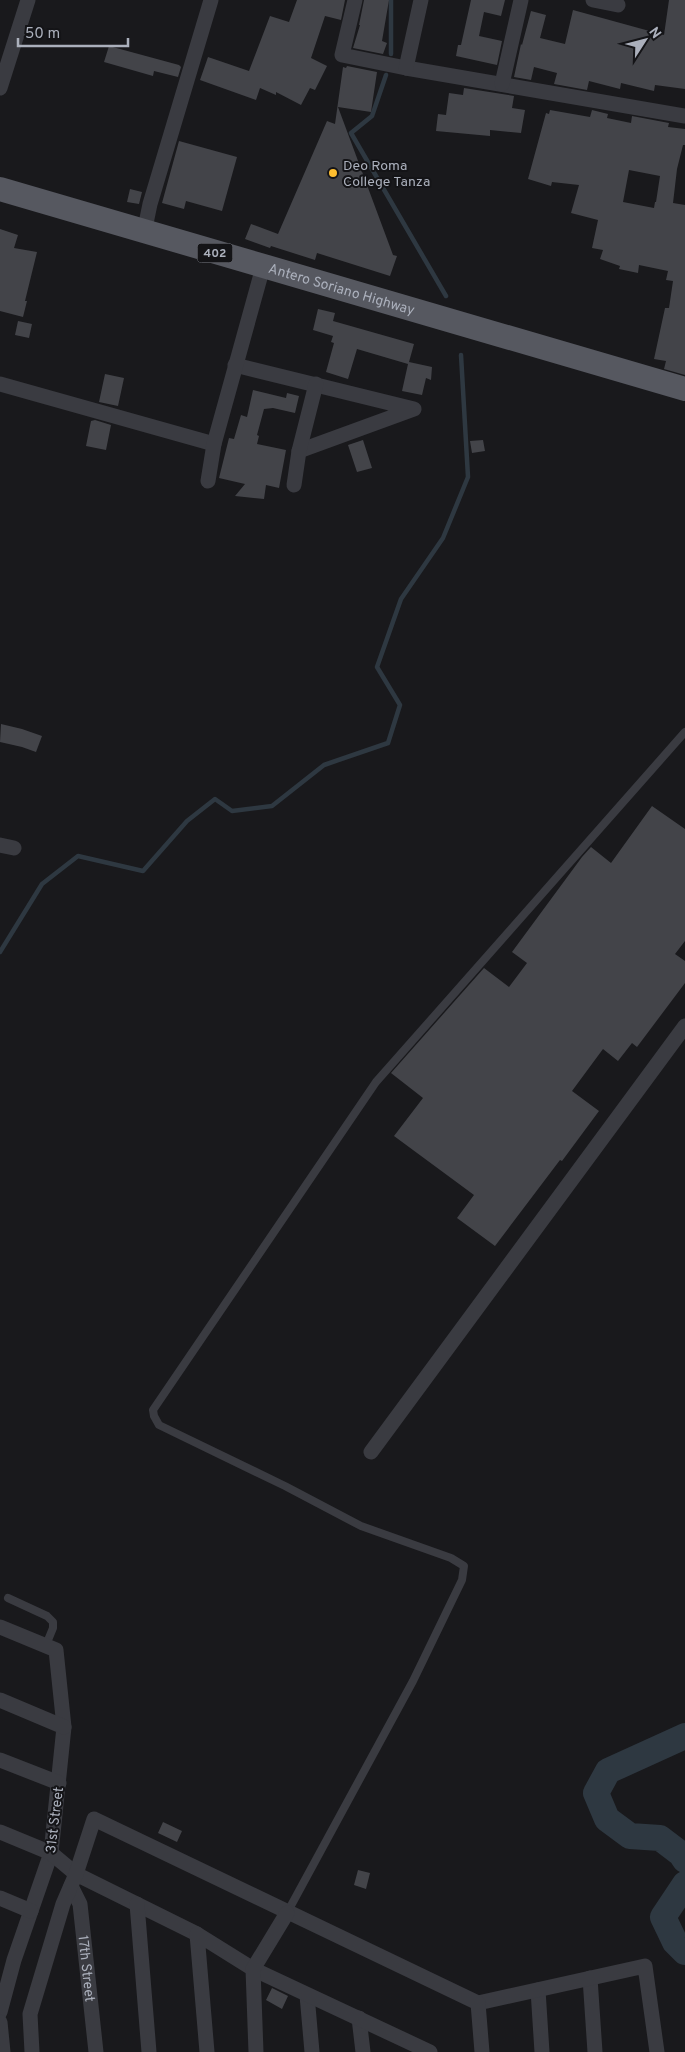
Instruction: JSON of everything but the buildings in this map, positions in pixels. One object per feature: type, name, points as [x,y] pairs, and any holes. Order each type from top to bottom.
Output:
[{"type":"main road","name":"Antero Soriano Highway","points":[[0,189],[685,389]]},
{"type":"street","points":[[0,88],[28,0]]},
{"type":"street","points":[[144,232],[150,204],[211,0]]},
{"type":"street","points":[[355,0],[342,55],[406,68],[685,116]]},
{"type":"street","points":[[406,68],[421,0]]},
{"type":"street","points":[[502,84],[521,0]]},
{"type":"street","points":[[593,0],[618,5]]},
{"type":"street","points":[[208,481],[214,444],[263,267]]},
{"type":"street","points":[[235,365],[414,409],[299,451]]},
{"type":"street","points":[[0,384],[214,444]]},
{"type":"street","points":[[294,485],[299,451],[316,384]]},
{"type":"street","points":[[370,1452],[685,1026]]},
{"type":"street","points":[[0,1627],[51,1647]]},
{"type":"street","name":"31st Street","points":[[0,2012],[14,1960],[51,1854],[64,1727],[51,1647]]},
{"type":"street","points":[[0,1700],[64,1727]]},
{"type":"street","points":[[0,1760],[59,1783]]},
{"type":"street","points":[[32,2052],[30,2014],[63,1904],[94,1819],[478,2003],[645,1966],[657,2052]]},
{"type":"street","points":[[0,1832],[51,1854],[73,1880],[137,1904],[197,1934],[253,1969],[423,2050]]},
{"type":"street","name":"17th Street","points":[[73,1880],[80,1904],[96,2052]]},
{"type":"street","points":[[0,1898],[32,1911]]},
{"type":"street","points":[[137,1904],[150,2052]]},
{"type":"street","points":[[256,2052],[253,1969],[287,1912]]},
{"type":"street","points":[[197,1934],[207,2052]]},
{"type":"street","points":[[0,1954],[14,1960]]},
{"type":"street","points":[[590,1978],[595,2052]]},
{"type":"street","points":[[538,1990],[542,2052]]},
{"type":"street","points":[[307,1995],[312,2052]]},
{"type":"street","points":[[478,2003],[482,2052]]},
{"type":"street","points":[[359,2018],[362,2052]]},
{"type":"street","points":[[0,2022],[3,2052]]},
{"type":"lane","points":[[287,1912],[413,1681],[462,1580],[464,1566],[451,1558],[361,1526],[285,1486],[159,1425],[153,1410],[376,1082],[685,732]]},
{"type":"lane","points":[[8,1598],[47,1616],[53,1622],[51,1647]]},
{"type":"waterway","points":[[391,0],[391,54]]},
{"type":"waterway","points":[[386,75],[372,116],[351,133],[446,296]]},
{"type":"waterway","points":[[0,952],[42,884],[78,856],[143,871],[187,821],[215,799],[232,811],[272,806],[324,765],[388,743],[400,705],[377,667],[401,599],[443,538],[468,477],[461,355]]},
{"type":"waterway","points":[[685,1736],[608,1771],[596,1793],[607,1819],[630,1836],[660,1838],[681,1854],[685,1860]]},
{"type":"waterway","points":[[685,1884],[663,1917],[675,1942],[685,1952]]},
{"type":"place","name":"Deo Roma College Tanza","points":[[333,173]]}]
